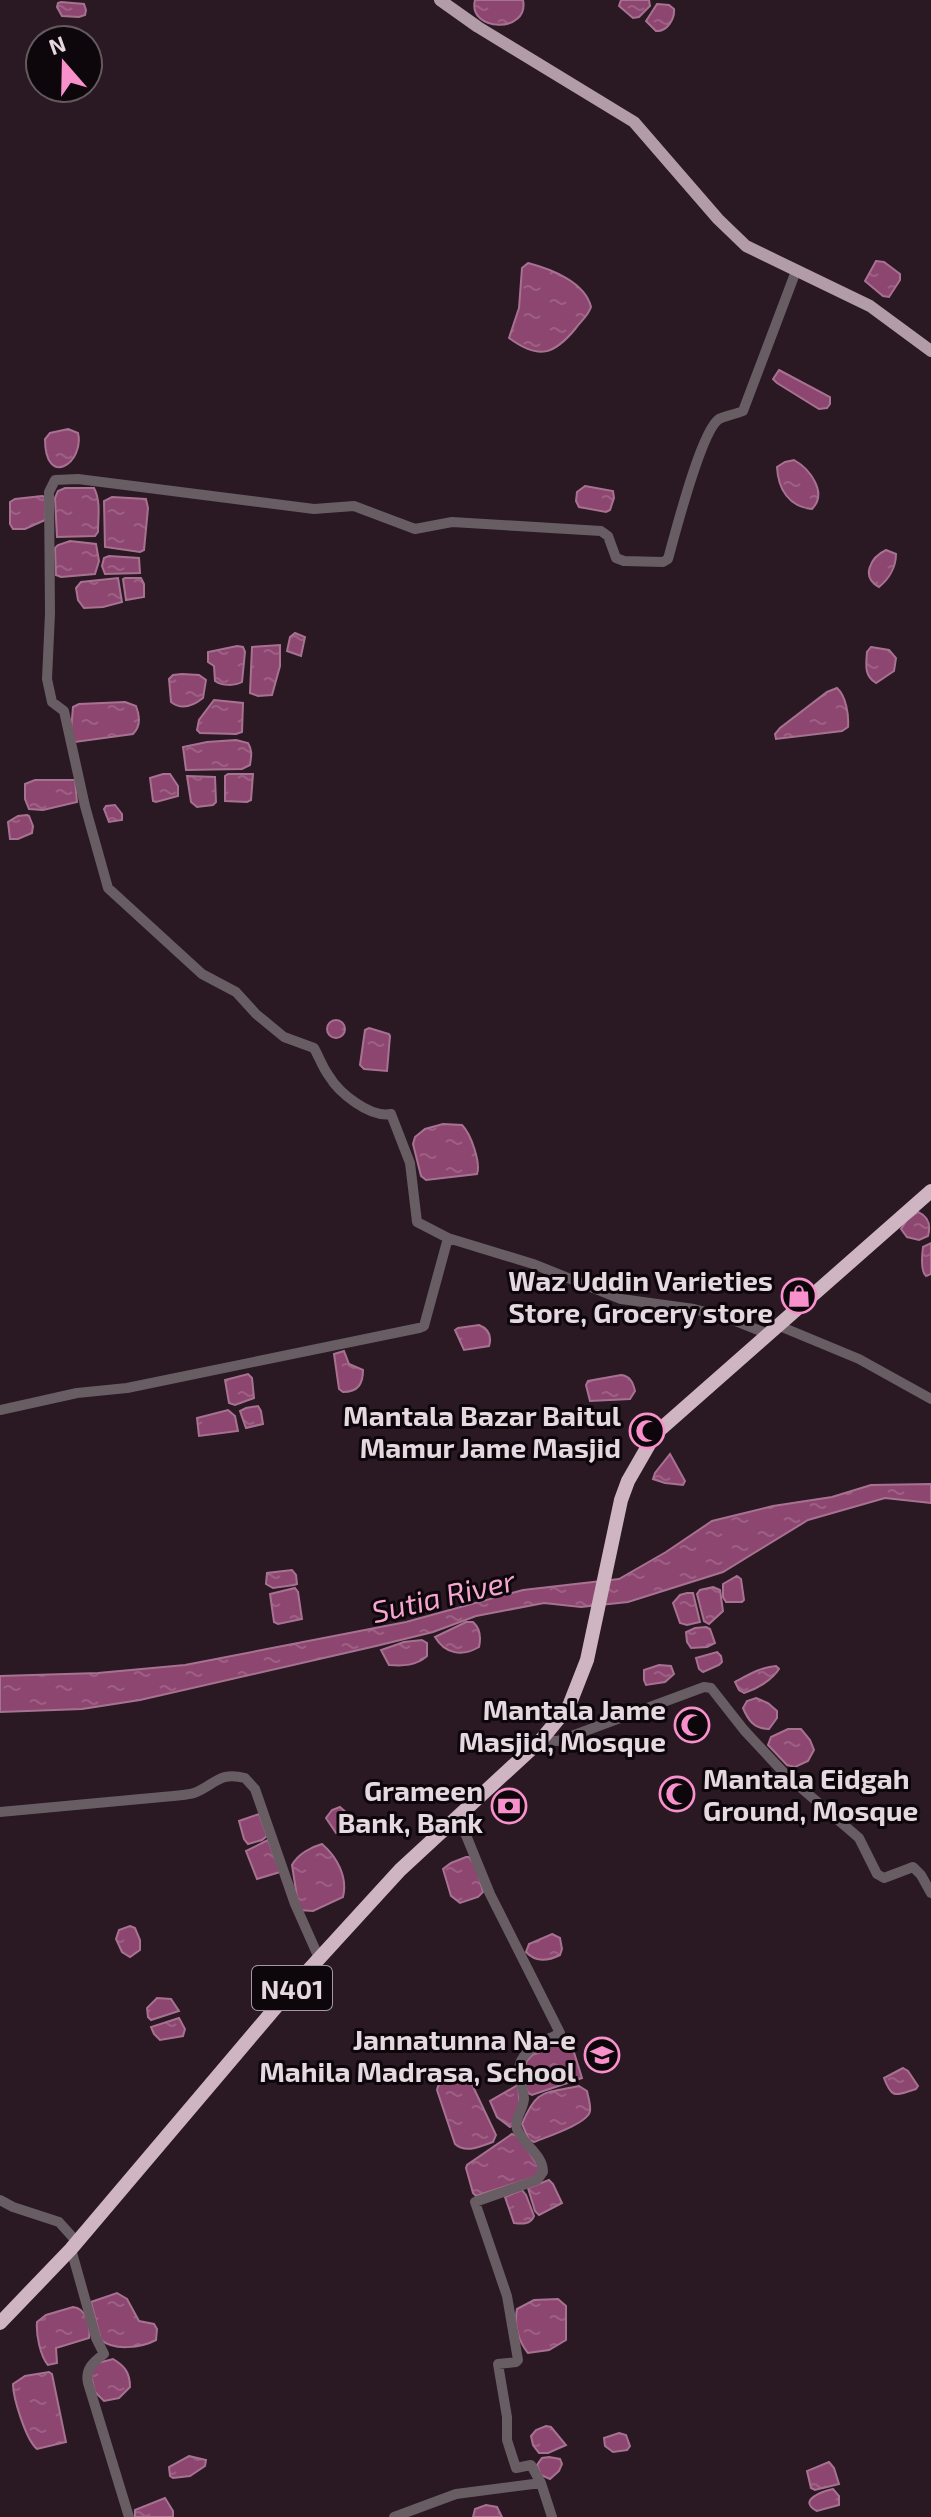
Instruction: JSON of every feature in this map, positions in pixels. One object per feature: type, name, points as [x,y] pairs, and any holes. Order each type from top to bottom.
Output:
[{"type":"highway","name":"N401","points":[[0,2323],[74,2246],[319,1958],[400,1870],[541,1740],[569,1706],[587,1660],[614,1523],[628,1481],[655,1434],[931,1191]]},
{"type":"main road","points":[[440,0],[489,34],[634,122],[718,219],[746,246],[870,306],[931,351]]},
{"type":"street","points":[[796,271],[743,411],[720,419],[696,459],[668,559],[663,562],[616,558],[608,536],[601,531],[452,522],[415,529],[354,506],[314,509],[78,479],[55,480],[49,492],[49,697],[56,707],[64,711],[85,806],[108,888],[202,974],[236,992],[284,1037],[314,1048],[329,1078],[340,1091],[380,1115],[391,1114],[410,1163],[417,1222],[448,1238],[533,1264],[621,1299],[694,1309],[772,1329],[859,1359],[931,1399]]},
{"type":"street","points":[[0,1410],[77,1393],[127,1388],[419,1328],[424,1326],[448,1238]]},
{"type":"street","points":[[541,1740],[558,1741],[704,1687],[711,1688],[785,1774],[859,1838],[877,1874],[884,1878],[913,1867],[931,1893]]},
{"type":"street","points":[[0,1812],[173,1796],[194,1793],[215,1779],[228,1775],[245,1778],[255,1789],[295,1904],[319,1958]]},
{"type":"street","points":[[459,1818],[490,1894],[560,2033],[523,2055],[519,2065],[524,2096],[523,2108],[516,2120],[517,2131],[534,2151],[543,2172],[537,2180],[475,2202],[507,2296],[517,2354],[516,2362],[498,2364],[507,2417],[507,2440],[516,2468],[531,2465],[541,2483],[552,2517]]},
{"type":"street","points":[[0,2200],[59,2222],[74,2246],[96,2338],[104,2354],[92,2364],[86,2375],[129,2517]]},
{"type":"street","points":[[394,2517],[456,2494],[541,2483]]},
{"type":"water","points":[[475,0],[523,0],[523,11],[509,23],[489,23],[475,11]]},
{"type":"water","points":[[621,0],[649,0],[650,6],[639,17],[633,18],[619,6]]},
{"type":"water","points":[[61,2],[84,4],[85,15],[62,16],[57,7]]},
{"type":"water","points":[[657,4],[669,5],[674,9],[672,21],[660,31],[646,21]]},
{"type":"water","points":[[876,261],[884,262],[900,274],[900,280],[889,297],[883,296],[865,281]]},
{"type":"water","points":[[528,263],[556,273],[574,284],[588,298],[591,307],[568,337],[546,351],[529,350],[509,338],[519,308],[522,268]]},
{"type":"water","points":[[779,370],[830,397],[830,404],[827,408],[819,409],[777,383],[773,379]]},
{"type":"water","points":[[68,429],[78,433],[79,444],[71,461],[57,467],[47,454],[45,439],[50,433]]},
{"type":"water","points":[[794,460],[811,475],[818,489],[812,509],[791,501],[782,489],[777,467]]},
{"type":"water","points":[[585,486],[613,491],[610,510],[579,507],[577,492]]},
{"type":"water","points":[[65,488],[94,488],[99,509],[95,536],[57,537],[55,498],[58,491]]},
{"type":"water","points":[[45,497],[45,520],[25,529],[13,529],[10,524],[10,502]]},
{"type":"water","points":[[112,497],[146,499],[144,550],[105,547],[104,501]]},
{"type":"water","points":[[70,541],[96,544],[99,561],[95,574],[56,575],[55,548]]},
{"type":"water","points":[[886,550],[896,554],[896,559],[891,572],[879,587],[870,578],[870,567],[876,557]]},
{"type":"water","points":[[104,558],[139,558],[140,573],[105,574],[102,566]]},
{"type":"water","points":[[118,578],[122,602],[84,608],[78,600],[76,588],[81,582]]},
{"type":"water","points":[[125,578],[141,578],[144,597],[126,600]]},
{"type":"water","points":[[295,633],[305,637],[301,656],[287,651],[290,637]]},
{"type":"water","points":[[280,645],[280,666],[272,695],[250,693],[252,647]]},
{"type":"water","points":[[243,647],[245,652],[242,682],[228,685],[215,681],[214,666],[208,662],[208,652]]},
{"type":"water","points":[[871,647],[889,650],[896,658],[894,671],[876,683],[867,670],[867,652]]},
{"type":"water","points":[[182,674],[199,675],[206,680],[203,698],[187,706],[171,702],[169,679]]},
{"type":"water","points":[[837,688],[846,706],[848,727],[842,731],[776,739],[775,734],[780,728],[827,692]]},
{"type":"water","points":[[214,700],[243,703],[242,732],[200,733],[197,730],[199,720]]},
{"type":"water","points":[[125,702],[136,706],[138,713],[139,724],[133,734],[75,742],[71,731],[73,707],[79,704]]},
{"type":"water","points":[[236,740],[248,743],[250,765],[242,769],[186,770],[183,747]]},
{"type":"water","points":[[170,774],[178,786],[178,796],[156,802],[153,801],[150,778]]},
{"type":"water","points":[[253,774],[251,800],[225,801],[225,776]]},
{"type":"water","points":[[187,776],[215,777],[216,802],[213,805],[197,807],[191,802]]},
{"type":"water","points":[[35,780],[75,780],[77,802],[43,810],[29,809],[25,784]]},
{"type":"water","points":[[115,805],[122,814],[122,820],[109,822],[104,809]]},
{"type":"water","points":[[27,815],[33,826],[32,833],[10,839],[8,822]]},
{"type":"water","points":[[336,1020],[345,1029],[336,1038],[327,1029]]},
{"type":"water","points":[[369,1028],[390,1036],[387,1071],[364,1069],[360,1065],[365,1030]]},
{"type":"water","points":[[443,1124],[462,1125],[465,1129],[476,1156],[477,1174],[426,1180],[421,1176],[413,1144],[415,1137],[425,1129]]},
{"type":"water","points":[[918,1212],[927,1219],[929,1228],[928,1236],[919,1240],[907,1237],[901,1229]]},
{"type":"water","points":[[931,1243],[931,1274],[926,1276],[922,1267],[923,1247]]},
{"type":"water","points":[[479,1325],[489,1333],[489,1346],[464,1350],[455,1330]]},
{"type":"water","points":[[344,1351],[349,1364],[363,1370],[359,1386],[343,1392],[339,1389],[334,1354]]},
{"type":"water","points":[[248,1374],[252,1378],[254,1398],[235,1405],[229,1403],[225,1380]]},
{"type":"water","points":[[621,1375],[629,1378],[633,1385],[635,1391],[630,1399],[590,1401],[588,1381]]},
{"type":"water","points":[[258,1406],[263,1424],[246,1428],[240,1411]]},
{"type":"water","points":[[228,1410],[235,1416],[238,1431],[199,1436],[197,1418]]},
{"type":"water","points":[[670,1454],[685,1481],[683,1485],[653,1479]]},
{"type":"water","points":[[931,1484],[931,1503],[885,1498],[808,1520],[723,1572],[628,1602],[581,1607],[544,1603],[476,1616],[433,1632],[140,1700],[82,1709],[0,1712],[0,1676],[98,1673],[185,1665],[406,1622],[523,1590],[619,1579],[712,1521],[773,1506],[832,1497],[871,1485]]},
{"type":"water","points":[[292,1570],[297,1584],[273,1588],[266,1584],[267,1573]]},
{"type":"water","points":[[737,1576],[741,1579],[744,1600],[726,1602],[723,1584]]},
{"type":"water","points":[[713,1587],[720,1590],[723,1611],[709,1624],[704,1621],[697,1594],[700,1590]]},
{"type":"water","points":[[295,1588],[302,1619],[278,1624],[274,1622],[270,1594]]},
{"type":"water","points":[[693,1593],[700,1622],[687,1625],[680,1623],[673,1603],[680,1595]]},
{"type":"water","points":[[466,1622],[473,1622],[480,1634],[479,1647],[473,1650],[454,1652],[435,1637]]},
{"type":"water","points":[[706,1627],[710,1629],[715,1643],[691,1648],[686,1632]]},
{"type":"water","points":[[422,1640],[427,1643],[427,1656],[414,1664],[389,1665],[381,1650],[404,1642]]},
{"type":"water","points":[[717,1652],[722,1662],[719,1665],[703,1672],[699,1669],[696,1658]]},
{"type":"water","points":[[659,1665],[671,1666],[674,1674],[665,1682],[646,1685],[644,1670]]},
{"type":"water","points":[[776,1666],[779,1669],[764,1684],[744,1693],[739,1690],[735,1682]]},
{"type":"water","points":[[756,1698],[777,1711],[777,1718],[769,1729],[752,1723],[743,1708],[747,1701]]},
{"type":"water","points":[[788,1729],[801,1729],[814,1750],[808,1761],[795,1767],[787,1765],[768,1745],[771,1737]]},
{"type":"water","points":[[340,1807],[348,1814],[353,1828],[348,1832],[336,1833],[326,1818],[332,1810]]},
{"type":"water","points":[[259,1814],[267,1836],[248,1844],[239,1821]]},
{"type":"water","points":[[268,1840],[280,1872],[257,1879],[246,1851]]},
{"type":"water","points":[[322,1844],[340,1868],[344,1882],[343,1897],[313,1911],[299,1910],[292,1865],[305,1852]]},
{"type":"water","points":[[466,1857],[476,1867],[483,1892],[460,1903],[451,1896],[443,1869]]},
{"type":"water","points":[[130,1926],[135,1928],[140,1940],[140,1950],[130,1957],[122,1952],[116,1939],[119,1930]]},
{"type":"water","points":[[552,1934],[560,1938],[560,1955],[542,1960],[526,1952],[529,1944]]},
{"type":"water","points":[[157,1998],[171,1999],[179,2011],[151,2020],[147,2008]]},
{"type":"water","points":[[179,2018],[185,2029],[183,2036],[160,2040],[154,2034],[151,2027]]},
{"type":"water","points":[[564,2039],[572,2046],[582,2078],[532,2095],[528,2093],[524,2071],[530,2057]]},
{"type":"water","points":[[903,2068],[918,2086],[904,2093],[892,2093],[884,2078]]},
{"type":"water","points":[[464,2071],[469,2078],[496,2135],[493,2142],[469,2149],[455,2144],[437,2090],[442,2080]]},
{"type":"water","points":[[516,2086],[520,2107],[510,2127],[497,2117],[490,2101]]},
{"type":"water","points":[[579,2086],[587,2091],[588,2116],[557,2133],[534,2142],[529,2140],[522,2124],[537,2098],[549,2092]]},
{"type":"water","points":[[512,2134],[519,2137],[540,2169],[537,2176],[476,2196],[467,2165]]},
{"type":"water","points":[[549,2180],[562,2203],[539,2215],[528,2188]]},
{"type":"water","points":[[522,2190],[534,2216],[523,2224],[514,2223],[505,2197]]},
{"type":"water","points":[[117,2293],[127,2299],[139,2321],[154,2324],[156,2340],[128,2347],[113,2346],[101,2340],[91,2302]]},
{"type":"water","points":[[558,2299],[566,2306],[566,2340],[549,2350],[528,2353],[518,2332],[517,2309],[534,2300]]},
{"type":"water","points":[[73,2307],[87,2318],[89,2338],[56,2348],[57,2363],[48,2365],[39,2345],[37,2322],[46,2315]]},
{"type":"water","points":[[113,2359],[126,2370],[130,2387],[119,2398],[104,2401],[95,2392],[90,2371],[98,2363]]},
{"type":"water","points":[[52,2374],[66,2442],[37,2449],[21,2418],[13,2384],[25,2376]]},
{"type":"water","points":[[546,2426],[551,2427],[566,2445],[548,2453],[539,2453],[531,2436]]},
{"type":"water","points":[[619,2433],[626,2435],[630,2446],[627,2450],[613,2452],[605,2446],[604,2438]]},
{"type":"water","points":[[189,2456],[206,2460],[205,2466],[190,2476],[170,2476],[169,2467]]},
{"type":"water","points":[[542,2458],[560,2459],[562,2464],[550,2479],[541,2475],[537,2465]]},
{"type":"water","points":[[829,2462],[839,2484],[815,2490],[811,2488],[807,2471]]},
{"type":"water","points":[[833,2489],[839,2496],[839,2505],[817,2511],[811,2507],[810,2500]]},
{"type":"water","points":[[165,2498],[173,2517],[135,2517],[135,2510]]},
{"type":"water","points":[[486,2505],[497,2507],[502,2517],[473,2517],[475,2509]]},
{"type":"place","name":"Waz Uddin Varieties Store, Grocery store","points":[[799,1296]]},
{"type":"place","name":"Mantala Bazar Baitul Mamur Jame Masjid","points":[[647,1431]]},
{"type":"place","name":"Mantala Jame Masjid, Mosque","points":[[692,1725]]},
{"type":"place","name":"Mantala Eidgah Ground, Mosque","points":[[677,1794]]},
{"type":"place","name":"Grameen Bank, Bank","points":[[509,1806]]},
{"type":"place","name":"Jannatunna Na-e Mahila Madrasa, School","points":[[602,2055]]},
{"type":"water label","name":"Sutia River","points":[[443,1595]]}]
